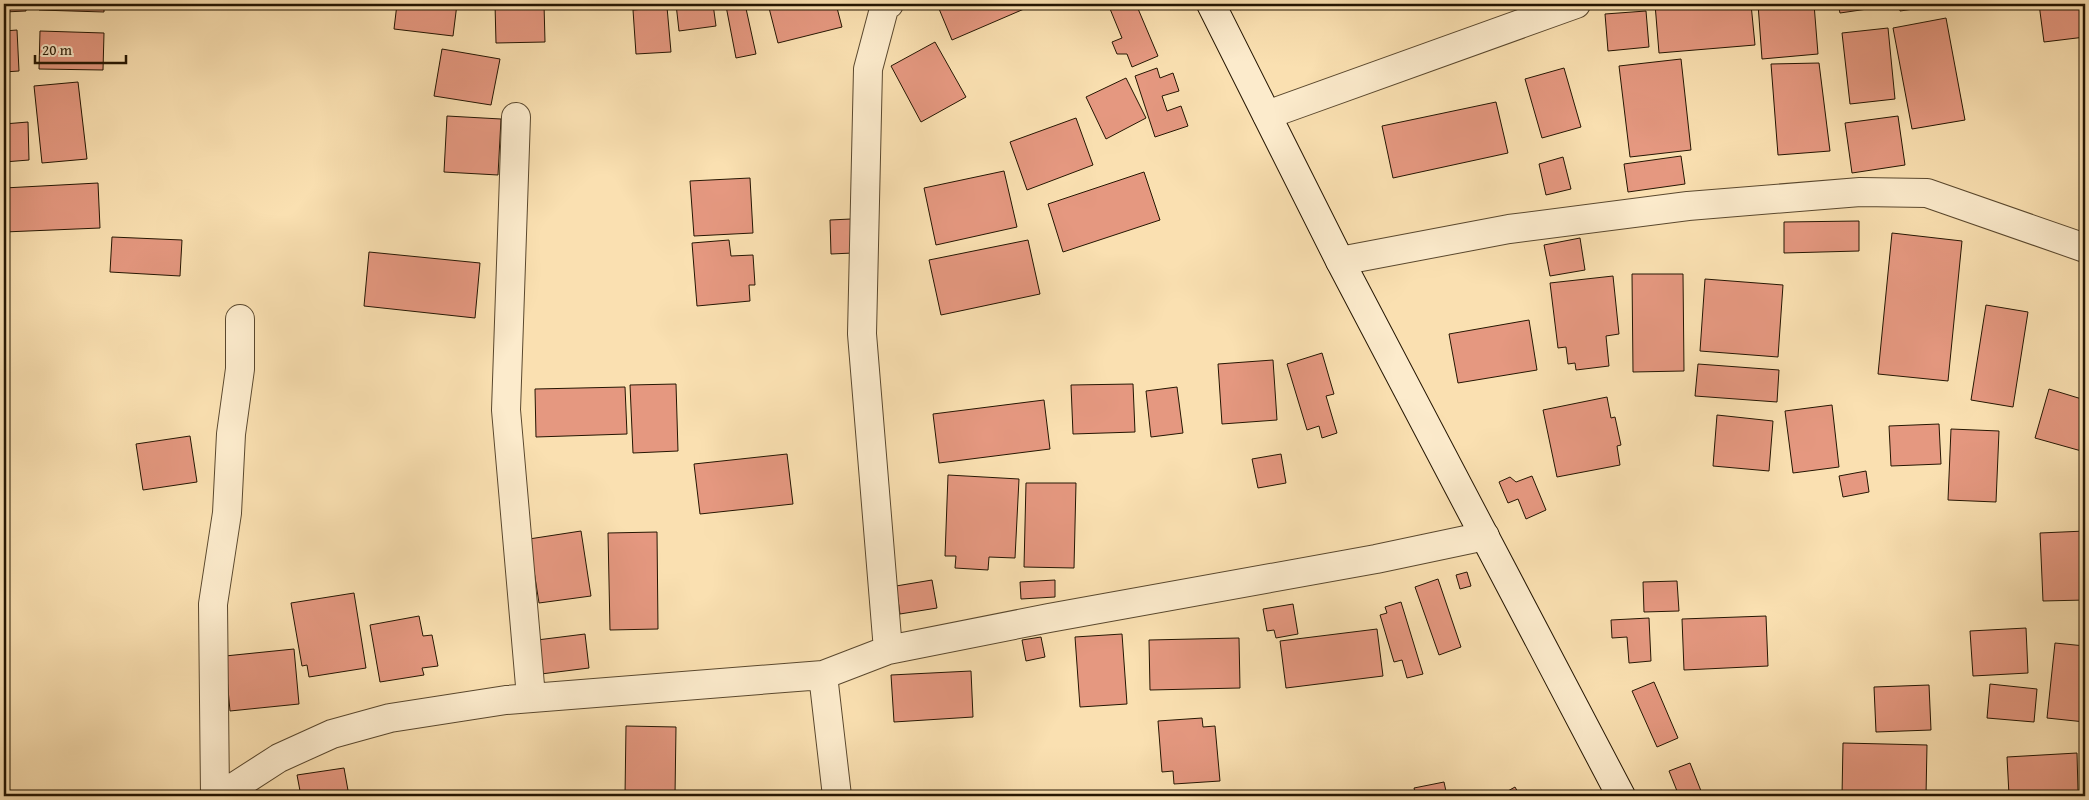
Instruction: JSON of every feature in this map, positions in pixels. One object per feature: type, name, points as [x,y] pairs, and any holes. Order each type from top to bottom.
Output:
[{"type":"street","points":[[888,650],[862,334],[868,68],[886,5],[889,4]]},
{"type":"street","points":[[1211,4],[1340,261],[1621,796]]},
{"type":"street","points":[[1267,115],[1576,4]]},
{"type":"street","points":[[516,117],[506,410],[531,697]]},
{"type":"street","points":[[1340,261],[1509,229],[1688,206],[1860,192],[1927,192],[2085,248]]},
{"type":"street","points":[[215,796],[213,604],[227,513],[231,434],[240,369],[240,319]]},
{"type":"street","points":[[220,796],[279,758],[332,734],[390,718],[531,697],[823,675],[888,650],[1049,618],[1376,559],[1485,536]]},
{"type":"street","points":[[823,675],[837,796]]},
{"type":"building","points":[[4,4],[26,4],[26,11],[4,12]]},
{"type":"building","points":[[39,4],[104,4],[104,12],[39,10]]},
{"type":"building","points":[[397,4],[457,4],[453,36],[394,29]]},
{"type":"building","points":[[495,4],[544,4],[545,42],[496,43]]},
{"type":"building","points":[[676,4],[713,4],[716,26],[679,31]]},
{"type":"building","points":[[745,4],[756,54],[736,58],[726,6]]},
{"type":"building","points":[[768,4],[836,4],[842,27],[778,43]]},
{"type":"building","points":[[937,4],[1030,4],[1031,6],[952,40]]},
{"type":"building","points":[[1108,4],[1136,4],[1158,56],[1132,67],[1127,54],[1117,54],[1112,42],[1122,38]]},
{"type":"building","points":[[1655,4],[1751,4],[1755,45],[1659,53]]},
{"type":"building","points":[[1758,4],[1814,4],[1818,54],[1762,59]]},
{"type":"building","points":[[1838,4],[1888,4],[1888,6],[1840,13]]},
{"type":"building","points":[[1899,4],[1949,4],[1900,11]]},
{"type":"building","points":[[2039,4],[2085,4],[2085,37],[2044,42]]},
{"type":"building","points":[[667,7],[671,52],[636,54],[633,10]]},
{"type":"building","points":[[1646,11],[1649,47],[1608,51],[1605,14]]},
{"type":"building","points":[[1946,18],[1965,120],[1912,129],[1893,28]]},
{"type":"building","points":[[1888,28],[1895,99],[1850,104],[1842,33]]},
{"type":"building","points":[[17,30],[19,71],[4,72],[4,31]]},
{"type":"building","points":[[40,31],[104,33],[103,70],[39,69]]},
{"type":"building","points":[[935,42],[966,97],[921,122],[891,66]]},
{"type":"building","points":[[442,49],[500,59],[491,105],[434,96]]},
{"type":"building","points":[[1681,59],[1691,150],[1630,157],[1619,66]]},
{"type":"building","points":[[1819,63],[1830,151],[1778,155],[1771,64]]},
{"type":"building","points":[[1157,68],[1160,78],[1173,73],[1179,91],[1162,96],[1167,111],[1181,106],[1188,126],[1155,137],[1135,76]]},
{"type":"building","points":[[1564,68],[1581,127],[1542,138],[1525,79]]},
{"type":"building","points":[[1126,78],[1146,118],[1106,139],[1086,97]]},
{"type":"building","points":[[78,82],[87,159],[42,163],[34,86]]},
{"type":"building","points":[[1496,102],[1508,153],[1393,178],[1382,126]]},
{"type":"building","points":[[2084,109],[2085,170],[2080,170]]},
{"type":"building","points":[[447,116],[501,119],[498,175],[444,172]]},
{"type":"building","points":[[1898,116],[1905,165],[1852,173],[1845,123]]},
{"type":"building","points":[[1076,118],[1093,165],[1027,190],[1010,142]]},
{"type":"building","points":[[28,122],[29,160],[4,162],[4,124]]},
{"type":"building","points":[[1681,156],[1685,184],[1628,192],[1624,164]]},
{"type":"building","points":[[1563,157],[1571,189],[1546,195],[1539,164]]},
{"type":"building","points":[[1004,171],[1017,227],[936,245],[924,188]]},
{"type":"building","points":[[1144,172],[1160,220],[1063,252],[1048,204]]},
{"type":"building","points":[[750,178],[753,233],[694,236],[690,181]]},
{"type":"building","points":[[98,183],[100,228],[4,232],[4,188]]},
{"type":"building","points":[[851,219],[853,253],[831,254],[830,220]]},
{"type":"building","points":[[1859,221],[1859,251],[1784,253],[1784,222]]},
{"type":"building","points":[[1892,233],[1962,241],[1948,381],[1878,374]]},
{"type":"building","points":[[112,237],[182,240],[180,276],[110,272]]},
{"type":"building","points":[[1580,238],[1585,270],[1550,276],[1544,245]]},
{"type":"building","points":[[729,240],[731,256],[753,255],[755,285],[749,285],[750,301],[697,306],[692,243]]},
{"type":"building","points":[[1028,240],[1040,294],[941,315],[929,260]]},
{"type":"building","points":[[369,252],[480,263],[475,318],[364,306]]},
{"type":"building","points":[[1632,274],[1683,274],[1684,371],[1633,372]]},
{"type":"building","points":[[1613,276],[1619,334],[1606,336],[1609,366],[1576,370],[1575,363],[1568,364],[1566,347],[1558,348],[1550,283]]},
{"type":"building","points":[[1705,279],[1783,285],[1778,357],[1700,351]]},
{"type":"building","points":[[2085,300],[2085,322],[2081,321]]},
{"type":"building","points":[[1986,305],[2028,312],[2013,407],[1971,400]]},
{"type":"building","points":[[1529,320],[1537,370],[1458,383],[1449,334]]},
{"type":"building","points":[[1322,353],[1334,394],[1326,396],[1337,433],[1322,438],[1319,426],[1307,430],[1287,364]]},
{"type":"building","points":[[1273,360],[1277,420],[1222,424],[1218,364]]},
{"type":"building","points":[[1698,364],[1779,370],[1777,402],[1695,396]]},
{"type":"building","points":[[676,384],[678,451],[633,453],[630,385]]},
{"type":"building","points":[[1133,384],[1135,432],[1073,434],[1071,385]]},
{"type":"building","points":[[625,387],[627,434],[536,437],[535,389]]},
{"type":"building","points":[[1177,387],[1183,433],[1151,437],[1146,391]]},
{"type":"building","points":[[2049,389],[2085,400],[2085,452],[2035,438]]},
{"type":"building","points":[[1607,397],[1611,418],[1615,417],[1621,445],[1617,446],[1620,465],[1557,477],[1543,410]]},
{"type":"building","points":[[1044,400],[1050,449],[939,463],[933,414]]},
{"type":"building","points":[[1832,405],[1839,467],[1793,473],[1785,411]]},
{"type":"building","points":[[1717,415],[1773,421],[1769,471],[1713,466]]},
{"type":"building","points":[[1939,424],[1941,464],[1891,466],[1889,426]]},
{"type":"building","points":[[1951,429],[1999,431],[1996,502],[1948,500]]},
{"type":"building","points":[[190,436],[197,482],[143,490],[136,444]]},
{"type":"building","points":[[787,454],[793,504],[700,514],[694,464]]},
{"type":"building","points":[[1281,454],[1286,483],[1258,488],[1252,459]]},
{"type":"building","points":[[1866,471],[1869,492],[1843,497],[1839,476]]},
{"type":"building","points":[[948,475],[1019,479],[1015,558],[989,557],[988,570],[955,568],[956,556],[945,556]]},
{"type":"building","points":[[1532,476],[1546,510],[1526,519],[1518,499],[1508,503],[1499,482],[1510,477],[1516,482]]},
{"type":"building","points":[[1026,483],[1076,483],[1074,568],[1024,567]]},
{"type":"building","points":[[581,531],[591,596],[539,603],[529,539]]},
{"type":"building","points":[[2085,531],[2085,600],[2043,601],[2040,533]]},
{"type":"building","points":[[657,532],[658,629],[610,630],[608,533]]},
{"type":"building","points":[[1467,572],[1471,586],[1460,589],[1456,575]]},
{"type":"building","points":[[1438,579],[1461,647],[1439,655],[1415,587]]},
{"type":"building","points":[[932,580],[937,608],[900,614],[896,586]]},
{"type":"building","points":[[1055,580],[1055,597],[1021,599],[1020,582]]},
{"type":"building","points":[[1677,581],[1679,611],[1644,612],[1643,582]]},
{"type":"building","points":[[354,593],[366,668],[309,677],[307,665],[302,666],[291,603]]},
{"type":"building","points":[[1401,602],[1423,674],[1407,678],[1402,660],[1394,662],[1380,615],[1387,613],[1385,607]]},
{"type":"building","points":[[1293,604],[1298,634],[1276,638],[1274,630],[1267,631],[1263,609]]},
{"type":"building","points":[[419,616],[423,636],[432,635],[438,666],[422,668],[424,675],[380,682],[370,625]]},
{"type":"building","points":[[1766,616],[1768,666],[1684,670],[1682,619]]},
{"type":"building","points":[[1649,618],[1651,661],[1629,663],[1627,637],[1612,638],[1611,620]]},
{"type":"building","points":[[2026,628],[2028,673],[1973,676],[1970,631]]},
{"type":"building","points":[[1377,629],[1383,676],[1286,688],[1280,641]]},
{"type":"building","points":[[585,634],[589,668],[541,674],[537,640]]},
{"type":"building","points":[[1122,634],[1127,704],[1080,707],[1075,637]]},
{"type":"building","points":[[1041,637],[1045,657],[1026,661],[1022,640]]},
{"type":"building","points":[[1239,638],[1240,688],[1150,690],[1149,640]]},
{"type":"building","points":[[2055,643],[2085,646],[2085,722],[2047,718]]},
{"type":"building","points":[[294,649],[299,704],[230,711],[225,656]]},
{"type":"building","points":[[971,671],[973,717],[894,722],[891,675]]},
{"type":"building","points":[[1654,682],[1678,738],[1657,747],[1632,691]]},
{"type":"building","points":[[1990,684],[2037,689],[2034,722],[1987,718]]},
{"type":"building","points":[[1929,685],[1931,730],[1876,732],[1874,687]]},
{"type":"building","points":[[1202,718],[1203,727],[1215,726],[1220,781],[1174,784],[1173,771],[1162,772],[1158,721]]},
{"type":"building","points":[[626,726],[676,727],[675,796],[625,796]]},
{"type":"building","points":[[1843,743],[1927,745],[1926,796],[1842,796]]},
{"type":"building","points":[[2077,753],[2078,791],[2009,795],[2007,757]]},
{"type":"building","points":[[1690,763],[1703,796],[1679,796],[1669,771]]},
{"type":"building","points":[[344,768],[349,796],[301,796],[297,775]]},
{"type":"building","points":[[1444,782],[1447,796],[1416,796],[1414,788]]},
{"type":"building","points":[[1515,787],[1520,796],[1499,796]]},
{"type":"building","points":[[269,791],[270,796],[228,796]]}]
